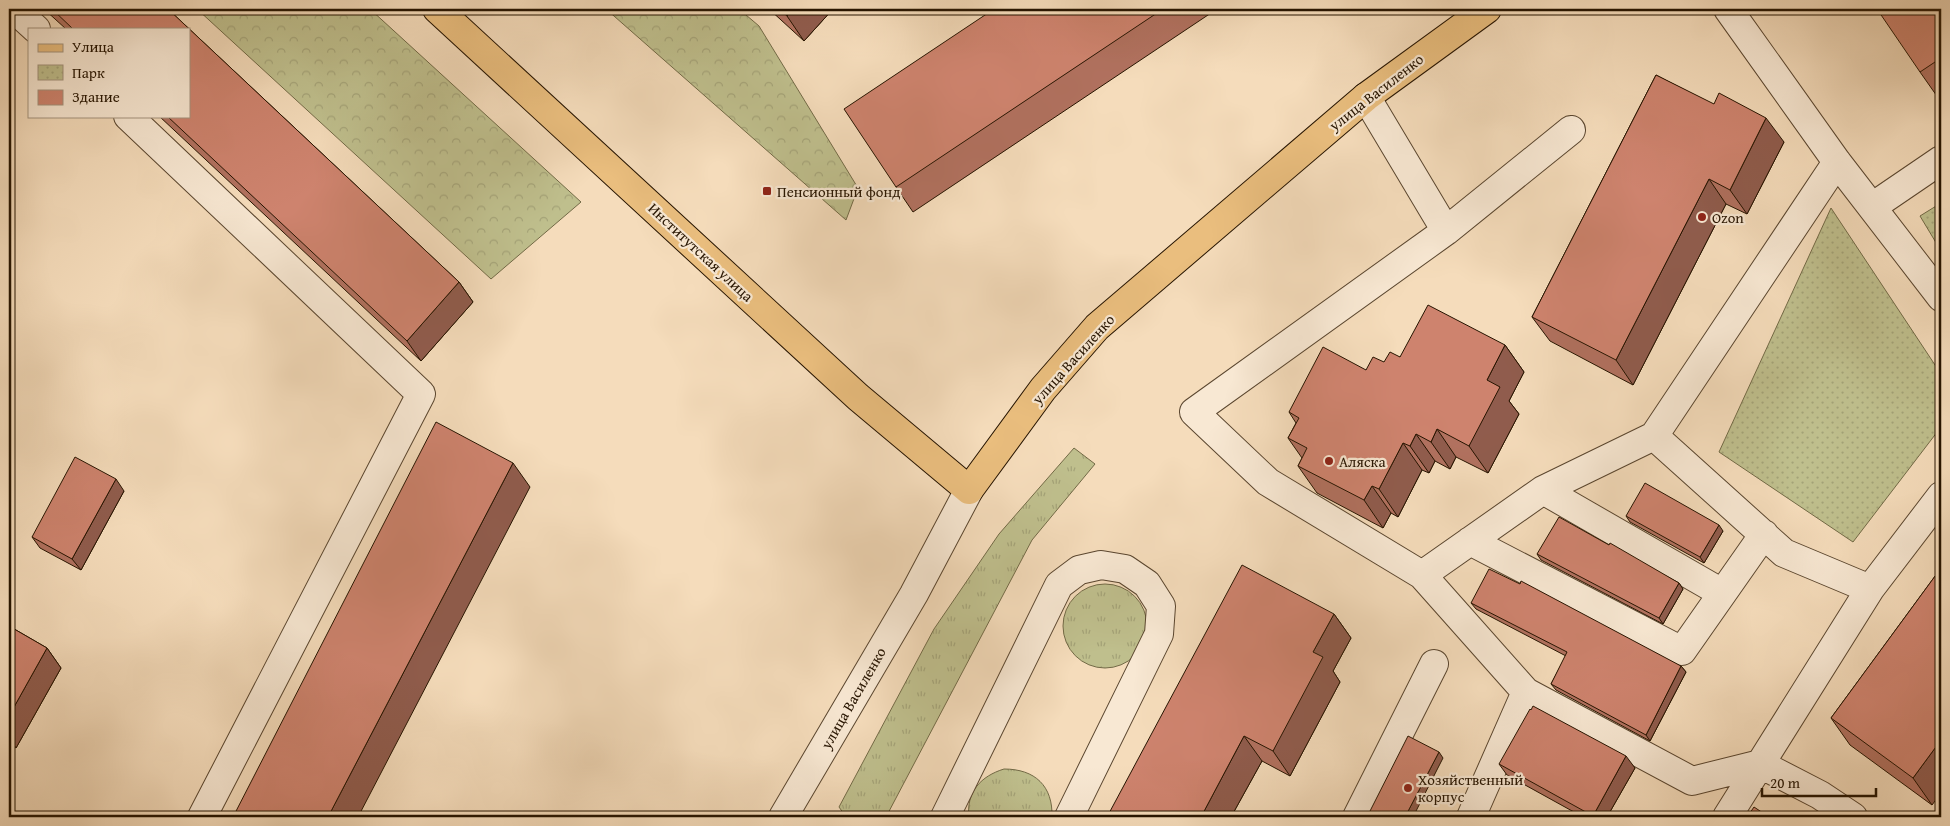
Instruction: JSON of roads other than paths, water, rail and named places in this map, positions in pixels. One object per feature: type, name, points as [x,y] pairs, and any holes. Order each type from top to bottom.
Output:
[{"type":"main road","name":"Институтская улица","points":[[436,9],[858,397],[969,490]]},
{"type":"main road","name":"улица Василенко","points":[[969,490],[1044,388],[1097,327],[1366,97],[1487,9]]},
{"type":"street","points":[[14,9],[35,28]]},
{"type":"street","points":[[1728,9],[1837,162],[1941,297]]},
{"type":"street","points":[[1366,97],[1446,232]]},
{"type":"street","points":[[130,118],[421,394],[202,817]]},
{"type":"street","points":[[1571,130],[1446,232],[1194,412],[1268,482],[1422,575],[1526,692],[1692,781],[1760,764],[1820,795],[1853,817]]},
{"type":"street","points":[[1872,206],[1941,160]]},
{"type":"street","points":[[1422,575],[1543,490],[1654,436],[1837,162]]},
{"type":"street","points":[[1654,436],[1784,553],[1870,589]]},
{"type":"street","name":"улица Василенко","points":[[783,817],[914,594],[969,490]]},
{"type":"street","points":[[1543,490],[1722,593]]},
{"type":"street","points":[[1727,817],[1810,688],[1870,589],[1941,496]]},
{"type":"street","points":[[1470,541],[1682,651],[1764,534]]},
{"type":"street","points":[[945,817],[1059,585],[1079,570],[1101,565],[1125,569],[1147,584],[1161,606],[1159,634],[1069,817]]},
{"type":"street","points":[[1357,817],[1434,664]]},
{"type":"street","points":[[1471,817],[1526,692]]},
{"type":"place","name":"Пенсионный фонд","points":[[767,191]]},
{"type":"place","name":"Ozon","points":[[1702,217]]},
{"type":"place","name":"Аляска","points":[[1329,461]]},
{"type":"place","name":"Хозяйственный корпус","points":[[1408,788]]}]
